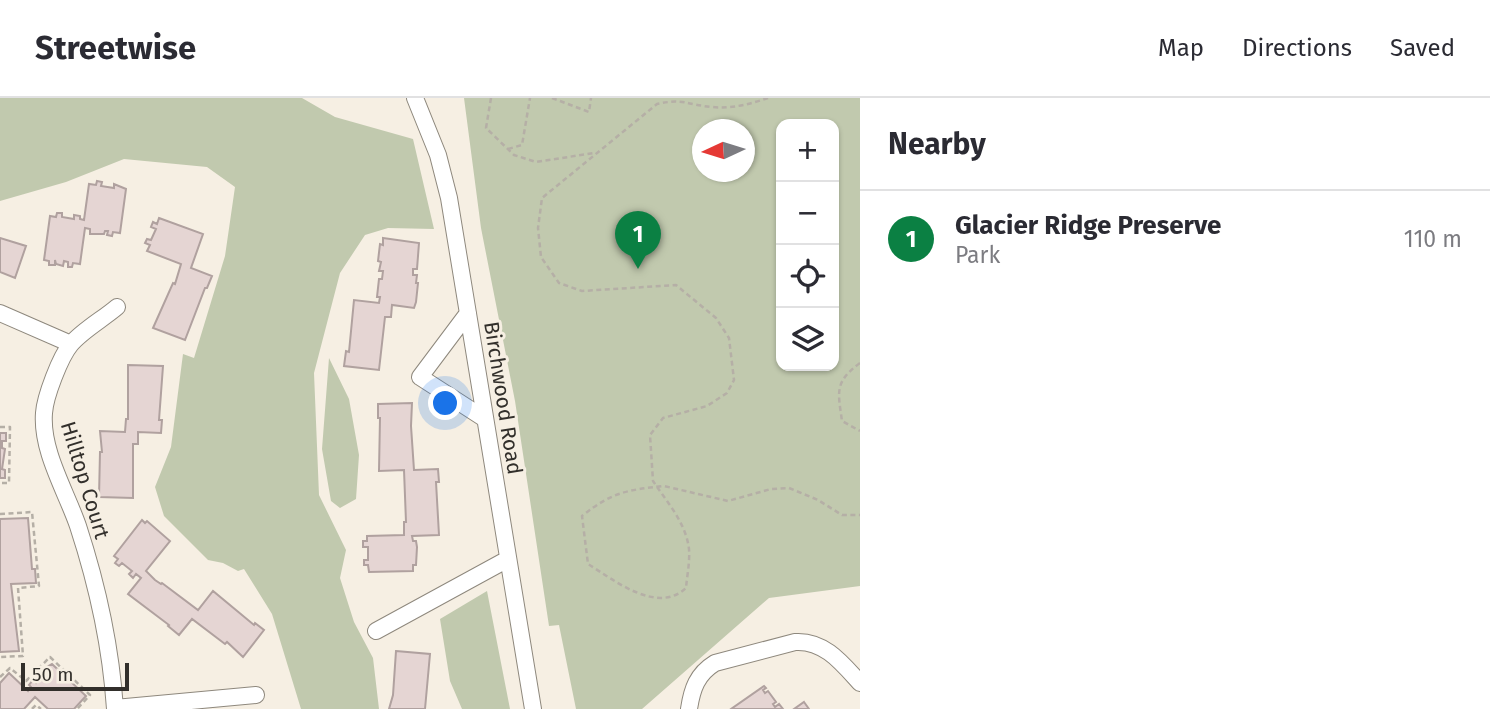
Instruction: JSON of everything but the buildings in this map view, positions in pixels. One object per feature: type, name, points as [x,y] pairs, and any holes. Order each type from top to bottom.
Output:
[{"type":"street","name":"Birchwood Road","points":[[415,98],[438,155],[449,198],[533,709]]},
{"type":"street","points":[[0,313],[71,344],[117,307]]},
{"type":"street","points":[[468,313],[420,377],[485,419]]},
{"type":"street","name":"Hilltop Court","points":[[71,344],[46,400],[43,414],[45,432],[92,573],[112,676],[115,708]]},
{"type":"street","points":[[376,631],[508,559]]},
{"type":"street","points":[[689,709],[692,691],[699,676],[708,667],[795,642],[805,641],[819,646],[841,661],[860,683]]},
{"type":"street","points":[[115,708],[256,695]]},
{"type":"path","points":[[491,98],[486,128],[513,155],[536,162],[598,152]]},
{"type":"path","points":[[508,149],[522,145],[530,98]]},
{"type":"path","points":[[552,98],[589,112],[591,98]]},
{"type":"path","points":[[656,98],[657,104]]},
{"type":"path","points":[[768,98],[741,106],[712,107],[676,99],[657,104],[542,198],[538,228],[541,257],[559,283],[582,291],[676,285],[716,318],[729,338],[734,380],[727,393],[707,406],[663,418],[650,435],[653,481],[657,487],[682,524],[689,549],[687,589],[678,596],[658,599],[629,589],[588,564],[582,516],[602,500],[628,490],[657,487],[664,486],[728,501],[771,489],[789,488],[818,500],[842,515],[860,515]]},
{"type":"path","points":[[860,363],[850,370],[839,384],[838,392],[842,421],[860,431]]},
{"type":"path","points":[[0,427],[10,427],[9,483],[0,483]]},
{"type":"path","points":[[0,514],[32,512],[39,586],[18,588],[23,656],[0,657]]},
{"type":"path","points":[[0,677],[10,668],[26,681],[50,657],[90,695],[77,709]]},
{"type":"path","points":[[32,709],[36,705],[41,709]]},
{"type":"green space","points":[[0,98],[302,98],[335,117],[413,139],[434,229],[388,228],[365,235],[340,273],[314,373],[319,495],[346,550],[340,578],[354,622],[373,658],[379,709],[301,709],[272,614],[244,569],[238,571],[223,563],[208,560],[164,516],[155,487],[171,447],[183,354],[194,358],[225,256],[235,187],[207,167],[124,159],[66,182],[0,201]]},
{"type":"green space","points":[[464,98],[860,98],[860,586],[769,598],[642,709],[576,709],[559,625],[549,626],[515,401],[481,228]]},
{"type":"green space","points":[[329,358],[349,399],[359,455],[356,499],[340,508],[331,501],[322,449]]},
{"type":"green space","points":[[487,591],[510,709],[462,709],[450,681],[440,619]]},
{"type":"place","name":"Glacier Ridge Preserve","points":[[638,269]]}]
